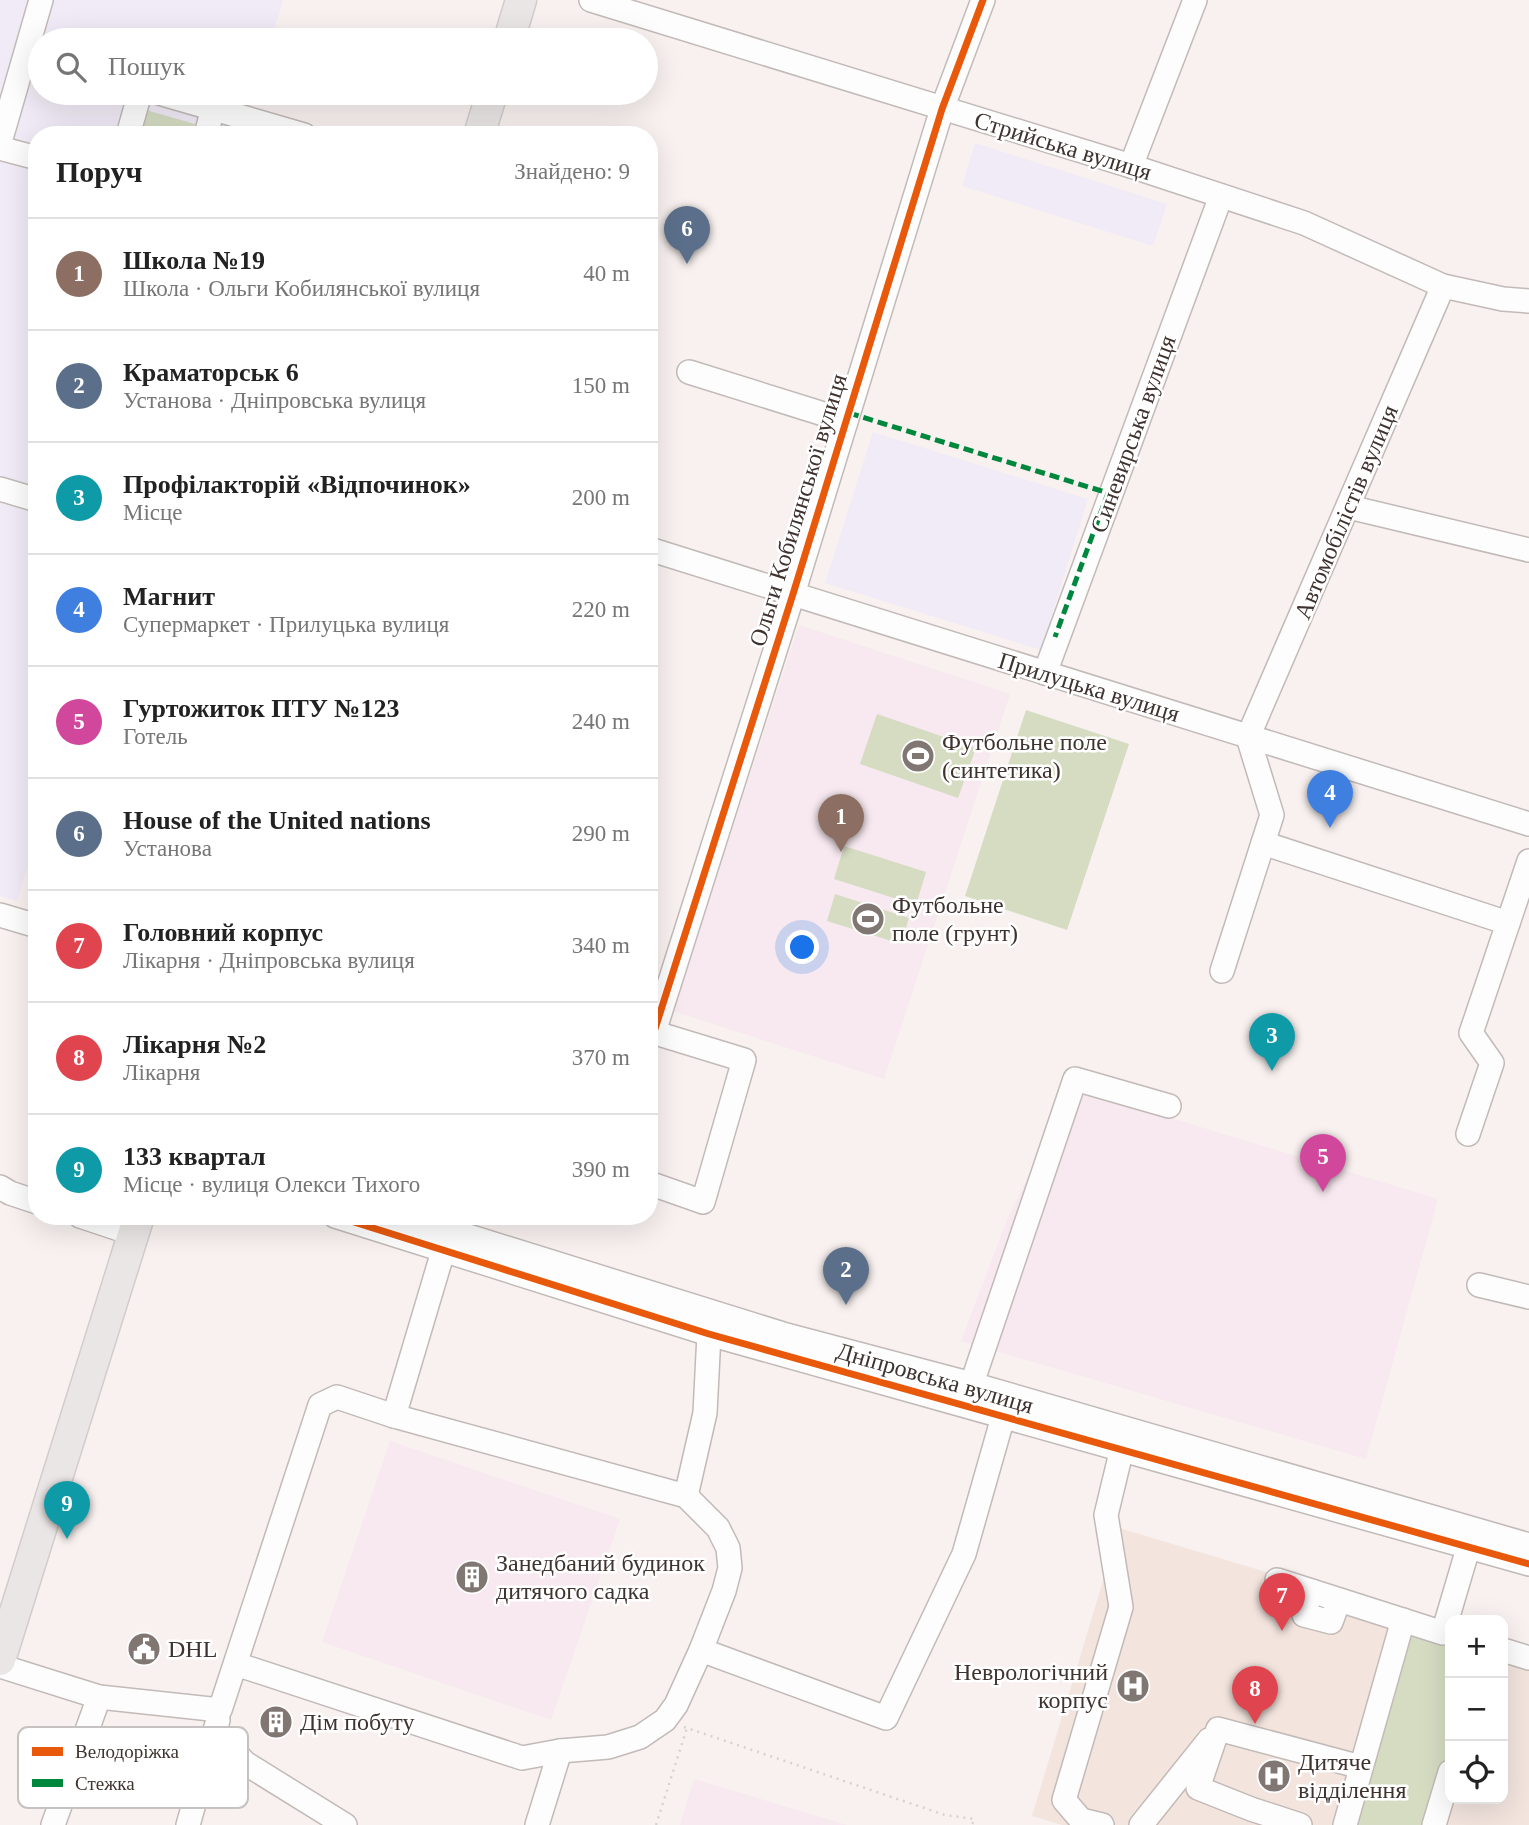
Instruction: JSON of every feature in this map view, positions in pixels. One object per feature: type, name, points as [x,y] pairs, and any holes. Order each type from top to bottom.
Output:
[{"type":"main road","points":[[513,28],[521,0]]},
{"type":"main road","points":[[482,126],[488,105]]},
{"type":"main road","points":[[0,1660],[136,1225]]},
{"type":"street","points":[[37,28],[41,0]]},
{"type":"street","name":"Стрийська вулиця","points":[[592,0],[1131,166],[1304,223],[1443,286],[1503,299],[1529,301]]},
{"type":"street","name":"Ольги Кобилянської вулиця","points":[[658,1010],[793,594],[942,109],[983,0]]},
{"type":"street","points":[[1131,166],[1195,0]]},
{"type":"street","points":[[0,142],[28,70]]},
{"type":"street","points":[[131,126],[137,105]]},
{"type":"street","points":[[202,105],[274,126]]},
{"type":"street","points":[[208,126],[213,108]]},
{"type":"street","points":[[0,148],[28,156]]},
{"type":"street","name":"Синевирська вулиця","points":[[1045,673],[1221,196]]},
{"type":"street","name":"Автомобілістів вулиця","points":[[1248,737],[1443,286]]},
{"type":"street","points":[[1503,299],[1529,313]]},
{"type":"street","points":[[689,372],[846,421]]},
{"type":"street","points":[[0,489],[28,497]]},
{"type":"street","points":[[1349,507],[1529,550]]},
{"type":"street","name":"Прилуцька вулиця","points":[[658,552],[1529,824]]},
{"type":"street","points":[[1222,971],[1272,814],[1248,737]]},
{"type":"street","points":[[1263,843],[1508,923]]},
{"type":"street","points":[[1468,1134],[1493,1063],[1471,1033],[1529,861]]},
{"type":"street","points":[[0,915],[28,923]]},
{"type":"street","points":[[658,1034],[744,1060],[704,1202],[658,1186]]},
{"type":"street","points":[[968,1395],[1075,1079],[1169,1106]]},
{"type":"street","points":[[0,1187],[28,1199]]},
{"type":"street","name":"Дніпровська вулиця","points":[[400,1225],[458,1233]]},
{"type":"street","name":"Дніпровська вулиця","points":[[433,1225],[712,1324],[783,1334],[968,1395],[1470,1538],[1529,1564]]},
{"type":"street","points":[[394,1416],[458,1233]]},
{"type":"street","points":[[1479,1285],[1529,1297]]},
{"type":"street","points":[[687,1496],[705,1413],[712,1324]]},
{"type":"street","points":[[216,1727],[236,1664],[320,1405],[337,1397],[394,1416],[687,1496],[718,1528],[728,1548],[730,1568],[724,1591],[676,1705],[665,1720],[640,1737],[608,1747],[560,1751],[522,1758],[236,1664]]},
{"type":"street","points":[[701,1650],[886,1718],[964,1554],[1006,1406]]},
{"type":"street","points":[[1102,1825],[1081,1820],[1063,1800],[1121,1607],[1106,1515],[1124,1439]]},
{"type":"street","points":[[1452,1615],[1470,1538]]},
{"type":"street","name":"Дніпровська вулиця","points":[[1470,1538],[1529,1545]]},
{"type":"street","points":[[1277,1580],[1445,1633]]},
{"type":"street","points":[[1345,1825],[1403,1620]]},
{"type":"street","points":[[1508,1652],[1529,1658]]},
{"type":"street","points":[[0,1666],[99,1697],[218,1720],[222,1727]]},
{"type":"street","points":[[88,1727],[99,1697]]},
{"type":"street","points":[[1141,1825],[1188,1784],[1218,1729],[1361,1767]]},
{"type":"street","points":[[537,1825],[560,1751]]},
{"type":"street","points":[[248,1765],[345,1825]]},
{"type":"street","points":[[1188,1784],[1300,1825]]},
{"type":"street","points":[[1434,1825],[1445,1789]]},
{"type":"street","points":[[53,1825],[59,1808]]},
{"type":"street","points":[[188,1825],[193,1808]]},
{"type":"path","points":[[665,1720],[945,1815],[974,1819],[972,1825]]},
{"type":"path","points":[[656,1825],[687,1728]]},
{"type":"shaded area","points":[[0,0],[283,0],[275,28],[28,28],[28,105],[252,105],[246,126],[28,126],[28,865],[17,901],[0,896]]},
{"type":"shaded area","points":[[975,143],[1167,204],[1153,246],[962,186]]},
{"type":"shaded area","points":[[873,432],[1088,499],[1041,650],[825,583]]},
{"type":"shaded area","points":[[799,625],[1010,694],[884,1079],[673,1011]]},
{"type":"shaded area","points":[[1072,1088],[1438,1199],[1366,1459],[961,1341],[1008,1217]]},
{"type":"shaded area","points":[[390,1441],[620,1519],[551,1720],[322,1642]]},
{"type":"shaded area","points":[[1119,1528],[1445,1626],[1445,1804],[1508,1804],[1508,1644],[1529,1650],[1529,1825],[1062,1825],[1032,1816]]},
{"type":"shaded area","points":[[694,1779],[847,1825],[680,1825]]},
{"type":"green space","points":[[146,110],[195,124],[194,126],[142,126]]},
{"type":"green space","points":[[1026,710],[1129,744],[1067,930],[965,896]]},
{"type":"green space","name":"Футбольне поле (синтетика)","points":[[877,714],[976,748],[958,798],[860,764]]},
{"type":"green space","points":[[844,846],[926,872],[916,905],[834,879]]},
{"type":"green space","name":"Футбольне поле (грунт)","points":[[835,894],[909,918],[901,944],[827,921]]},
{"type":"green space","points":[[1410,1636],[1445,1646],[1445,1762],[1427,1825],[1354,1825]]},
{"type":"marked path","points":[[849,413],[1108,493],[1055,637]]},
{"type":"cycle path","points":[[658,1019],[793,594],[942,109],[983,0]]},
{"type":"cycle path","points":[[364,1225],[709,1334],[1529,1564]]},
{"type":"place","name":"House of the United nations","points":[[687,264]]},
{"type":"place","name":"Футбольне поле (синтетика)","points":[[918,756]]},
{"type":"place","name":"Магнит","points":[[1330,828]]},
{"type":"place","name":"Школа №19","points":[[841,852]]},
{"type":"place","name":"Футбольне поле (грунт)","points":[[868,919]]},
{"type":"place","name":"Профілакторій «Відпочинок»","points":[[1272,1071]]},
{"type":"place","name":"Гуртожиток ПТУ №123","points":[[1323,1192]]},
{"type":"place","name":"Краматорськ 6","points":[[846,1305]]},
{"type":"place","name":"133 квартал","points":[[67,1539]]},
{"type":"place","name":"Занедбаний будинок дитячого садка","points":[[472,1577]]},
{"type":"place","name":"Головний корпус","points":[[1282,1631]]},
{"type":"place","name":"DHL","points":[[144,1649]]},
{"type":"place","name":"Неврологічний корпус","points":[[1133,1686]]},
{"type":"place","name":"Дім побуту","points":[[276,1722]]},
{"type":"place","name":"Лікарня №2","points":[[1255,1724]]},
{"type":"place","name":"Дитяче відділення","points":[[1274,1776]]}]
